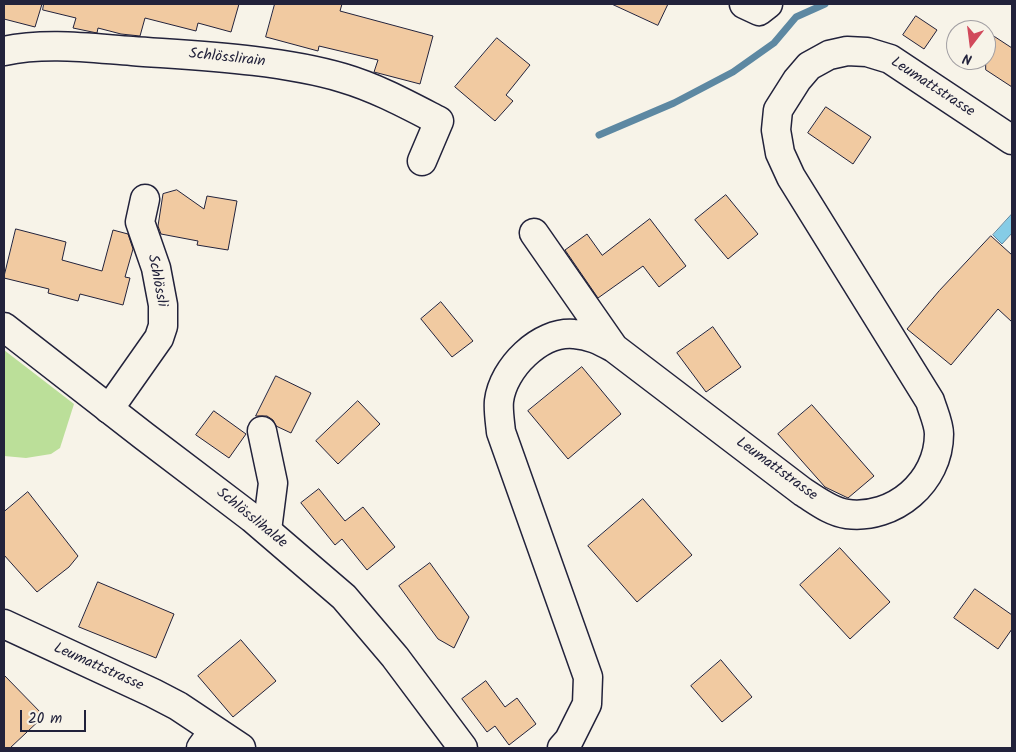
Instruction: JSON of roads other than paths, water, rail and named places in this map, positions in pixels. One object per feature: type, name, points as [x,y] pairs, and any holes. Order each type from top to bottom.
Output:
[{"type":"street","points":[[744,4],[759,11],[768,4]]},
{"type":"street","name":"Schlösslirain","points":[[4,51],[58,46],[197,56],[290,66],[342,78],[389,95],[440,121],[422,161]]},
{"type":"street","name":"Leumattstrasse","points":[[562,748],[569,740],[587,704],[588,676],[501,432],[499,400],[508,375],[524,354],[550,338],[572,334],[595,338],[614,348],[803,492],[825,506],[846,514],[866,514],[888,509],[910,497],[927,477],[940,433],[930,401],[791,176],[780,154],[776,130],[778,110],[797,80],[809,66],[829,56],[847,52],[867,52],[890,59],[1012,140]]},
{"type":"street","name":"Schlössli","points":[[109,409],[159,338],[163,326],[163,305],[156,268],[140,222],[145,199]]},
{"type":"street","points":[[534,234],[614,348]]},
{"type":"street","name":"Schlösslihalde","points":[[4,327],[267,530],[344,596],[395,657],[464,748]]},
{"type":"street","points":[[262,431],[273,483],[267,530]]},
{"type":"street","name":"Leumattstrasse","points":[[4,624],[48,657],[153,693],[178,706],[208,739],[241,748]]},
{"type":"water","points":[[1012,214],[1012,233],[1002,244],[993,235]]},
{"type":"waterway","points":[[599,135],[674,103],[733,72],[774,43],[796,17],[825,4]]}]
